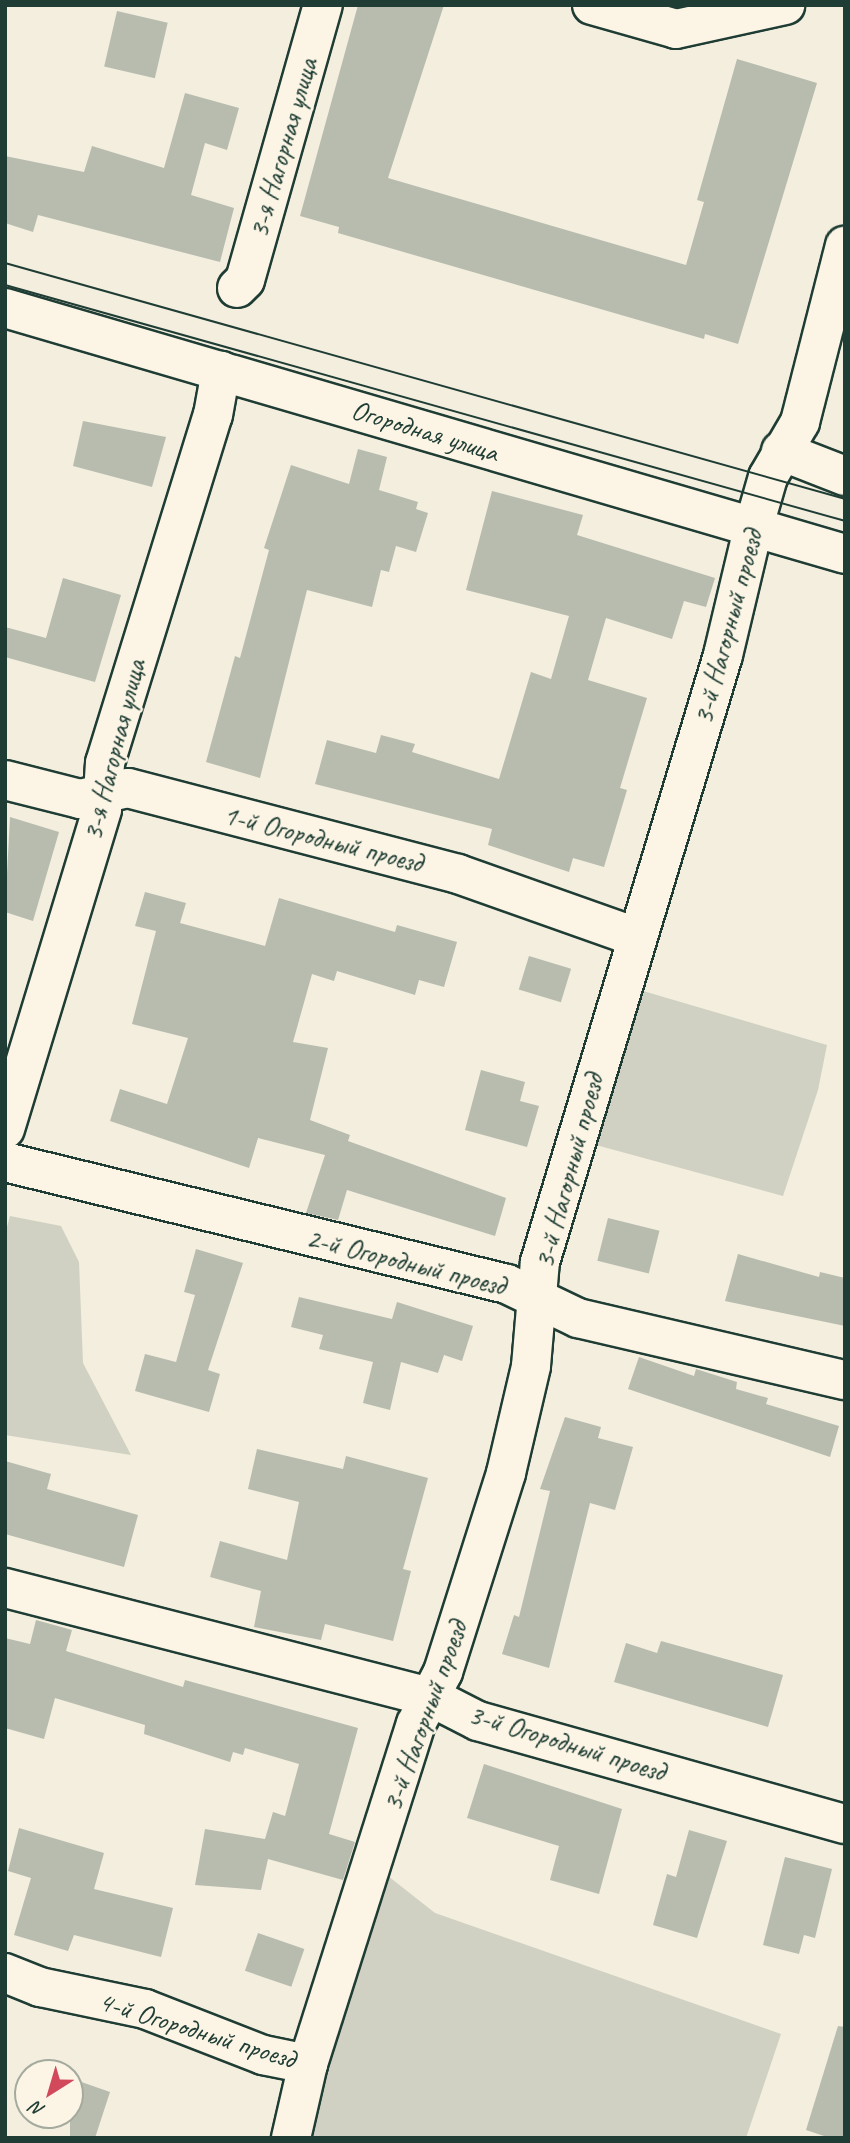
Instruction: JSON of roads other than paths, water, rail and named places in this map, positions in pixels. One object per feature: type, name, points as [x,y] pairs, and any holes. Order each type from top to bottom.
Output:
[{"type":"street","name":"3-я Нагорная улица","points":[[237,288],[245,281],[323,5]]},
{"type":"street","points":[[592,5],[676,29],[785,5]]},
{"type":"street","name":"3-й Нагорный проезд","points":[[292,2138],[308,2064],[416,1724],[431,1697],[506,1473],[531,1366],[539,1303],[540,1262],[723,655],[754,529],[781,451],[800,422],[845,246]]},
{"type":"street","name":"Огородная улица","points":[[5,308],[845,554]]},
{"type":"street","name":"3-я Нагорная улица","points":[[5,1129],[103,792],[105,763],[189,479],[213,415],[221,371]]},
{"type":"street","points":[[781,451],[845,476]]},
{"type":"street","name":"1-й Огородный проезд","points":[[5,780],[80,799],[128,788],[458,874],[636,937]]},
{"type":"street","name":"2-й Огородный проезд","points":[[5,1162],[507,1284],[539,1303],[578,1318],[845,1380]]},
{"type":"street","name":"3-й Огородный проезд","points":[[5,1588],[431,1697],[478,1721],[845,1824]]},
{"type":"street","name":"4-й Огородный проезд","points":[[5,1973],[40,1987],[145,2009],[263,2055],[308,2064]]},
{"type":"tram line","points":[[5,263],[845,499]]},
{"type":"tram line","points":[[5,285],[845,521]]}]
